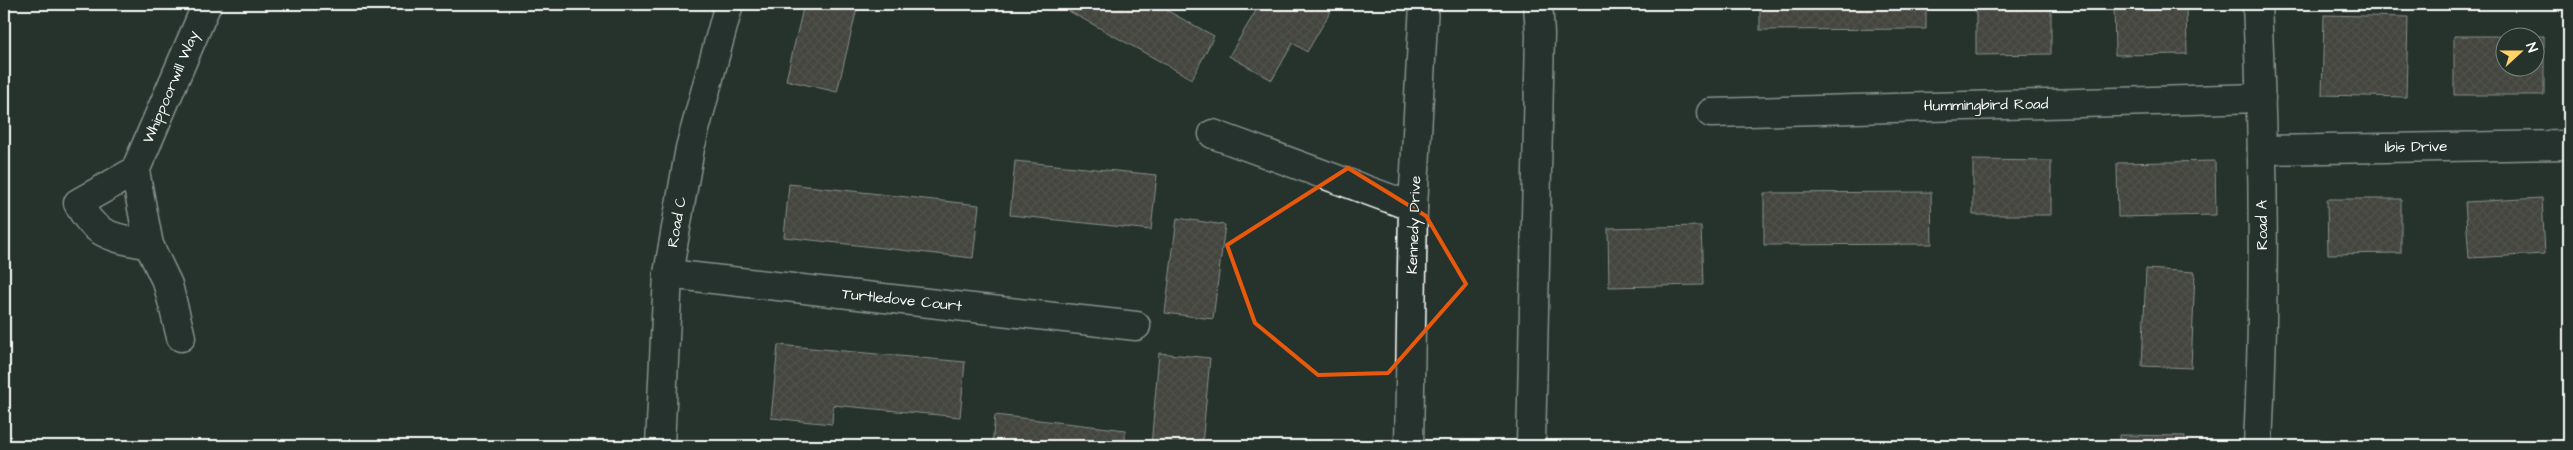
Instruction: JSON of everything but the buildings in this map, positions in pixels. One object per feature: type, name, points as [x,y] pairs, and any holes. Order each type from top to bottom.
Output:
[{"type":"street","name":"Whippoorwill Way","points":[[135,171],[207,4]]},
{"type":"street","name":"Road C","points":[[660,446],[668,274],[690,148],[729,4]]},
{"type":"street","name":"Kennedy Drive","points":[[1409,446],[1413,207],[1424,4]]},
{"type":"street","points":[[1531,446],[1540,34],[1538,4]]},
{"type":"street","name":"Road A","points":[[2257,4],[2262,150],[2262,354],[2258,446]]},
{"type":"street","name":"Hummingbird Road","points":[[1712,113],[2261,98]]},
{"type":"street","points":[[1213,134],[1413,207]]},
{"type":"street","name":"Ibis Drive","points":[[2262,150],[2569,145]]},
{"type":"street","points":[[148,245],[106,235],[85,216],[78,203],[135,171],[148,245],[168,285],[181,337]]},
{"type":"street","name":"Turtledove Court","points":[[668,274],[1136,326]]},
{"type":"highlighted area","points":[[1348,168],[1426,216],[1466,284],[1388,373],[1318,375],[1255,323],[1227,245]]}]
